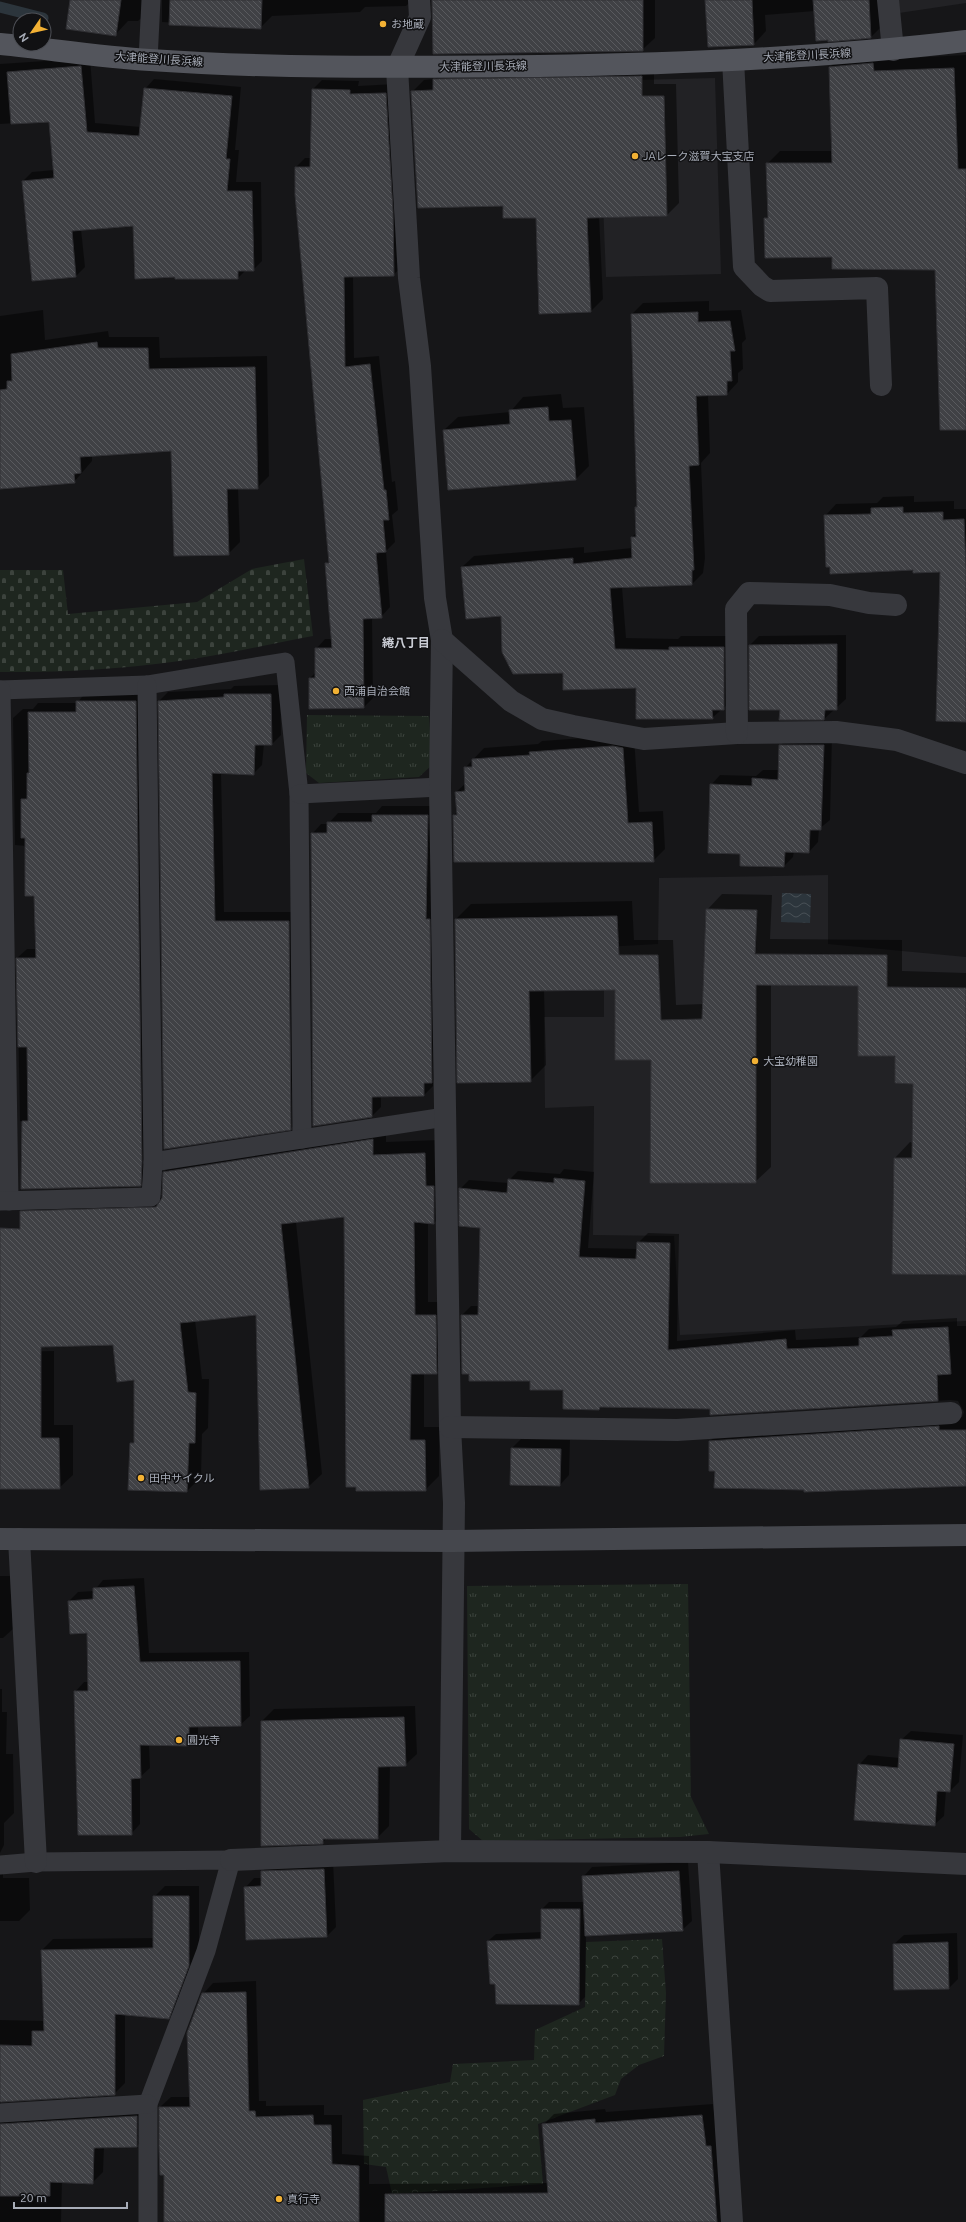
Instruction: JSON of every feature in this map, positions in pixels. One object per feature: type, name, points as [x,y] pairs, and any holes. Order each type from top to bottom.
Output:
[{"type":"main road","name":"大津能登川長浜線","points":[[0,44],[148,60],[272,66],[397,68],[598,65],[733,60],[893,50],[966,41]]},
{"type":"street","points":[[419,0],[420,17],[397,68],[409,278],[420,366],[435,598],[442,640],[440,787],[450,1427],[454,1503],[452,1541],[450,1851]]},
{"type":"street","points":[[888,0],[893,50]]},
{"type":"street","points":[[733,60],[744,267],[762,286],[770,290],[877,288],[881,385]]},
{"type":"street","points":[[737,733],[736,609],[749,593],[830,595],[869,603],[896,605]]},
{"type":"street","points":[[442,640],[511,701],[542,718],[644,739],[737,733],[836,732],[897,740],[966,763]]},
{"type":"street","points":[[450,1427],[677,1430],[951,1413]]},
{"type":"street","points":[[36,1862],[10,1539],[452,1541],[966,1535]]},
{"type":"street","points":[[231,1860],[450,1851],[708,1852],[966,1864]]},
{"type":"street","points":[[708,1852],[732,2222]]},
{"type":"lane","points":[[148,60],[151,0]]},
{"type":"lane","points":[[147,685],[153,1162],[151,1197],[5,1200],[0,690],[147,685],[285,662],[299,794],[302,1139]]},
{"type":"lane","points":[[299,794],[440,787]]},
{"type":"lane","points":[[153,1162],[445,1117]]},
{"type":"lane","points":[[0,1865],[36,1862],[231,1860],[206,1951],[148,2104],[148,2222]]},
{"type":"lane","points":[[0,2113],[148,2104]]},
{"type":"shaded area","points":[[898,0],[966,0],[966,3],[899,13]]},
{"type":"shaded area","points":[[715,78],[721,274],[606,277],[598,81]]},
{"type":"shaded area","name":"大宝幼稚園","points":[[828,875],[828,944],[966,957],[966,1321],[680,1335],[674,1236],[593,1235],[594,1106],[545,1108],[544,1017],[604,1017],[604,947],[658,944],[659,878]]},
{"type":"green space","points":[[304,559],[313,636],[172,662],[85,670],[0,672],[0,570],[63,570],[68,614],[197,602],[252,569]]},
{"type":"green space","points":[[307,715],[429,716],[432,765],[419,777],[319,783],[306,773]]},
{"type":"green space","points":[[688,1584],[691,1797],[709,1834],[680,1837],[483,1841],[469,1829],[467,1586]]},
{"type":"green space","points":[[662,1939],[666,1993],[664,2056],[639,2065],[621,2079],[615,2095],[538,2124],[543,2184],[392,2194],[386,2167],[364,2164],[363,2100],[450,2082],[453,2064],[534,2060],[535,2030],[585,2007],[586,1942]]},
{"type":"water","points":[[782,893],[811,894],[810,923],[781,922]]},
{"type":"building","points":[[70,0],[121,0],[116,36],[66,29]]},
{"type":"building","points":[[170,0],[262,0],[261,29],[169,25]]},
{"type":"building","points":[[432,0],[643,0],[643,51],[433,54]]},
{"type":"building","points":[[705,0],[752,0],[754,45],[708,47]]},
{"type":"building","points":[[813,0],[869,0],[871,38],[828,42],[828,40],[816,41]]},
{"type":"building","points":[[873,63],[874,71],[954,68],[958,169],[966,169],[966,430],[940,430],[935,270],[832,269],[832,257],[765,258],[764,218],[768,218],[766,163],[832,163],[829,67]]},
{"type":"building","points":[[81,66],[87,132],[139,136],[144,88],[232,96],[226,159],[230,159],[227,191],[252,191],[254,271],[238,271],[238,279],[175,279],[175,277],[135,279],[133,226],[72,231],[76,277],[32,281],[22,181],[54,178],[49,122],[11,124],[7,72]]},
{"type":"building","points":[[642,76],[642,96],[664,96],[667,216],[587,218],[591,312],[539,314],[536,218],[503,218],[503,206],[418,208],[411,91],[433,90],[433,79]]},
{"type":"building","points":[[312,89],[350,90],[350,94],[386,93],[393,211],[394,276],[344,277],[345,367],[370,364],[384,490],[386,490],[389,520],[383,520],[386,552],[376,553],[382,618],[363,619],[364,708],[309,709],[309,678],[315,678],[315,648],[332,648],[325,563],[329,563],[295,195],[295,167],[310,167]]},
{"type":"building","points":[[698,312],[698,322],[730,321],[735,351],[730,351],[732,381],[727,381],[727,395],[696,396],[699,465],[689,466],[694,570],[692,570],[692,585],[610,588],[615,649],[669,650],[669,647],[724,647],[724,710],[712,710],[713,719],[636,719],[636,688],[563,690],[563,673],[513,674],[502,652],[501,616],[466,619],[461,567],[573,558],[573,564],[632,558],[631,537],[636,537],[635,507],[637,507],[631,314]]},
{"type":"building","points":[[97,342],[98,348],[148,348],[149,369],[255,367],[258,489],[227,489],[229,555],[174,556],[171,451],[80,457],[81,473],[74,474],[75,483],[0,489],[0,390],[7,389],[7,381],[12,381],[11,354]]},
{"type":"building","points":[[548,407],[549,421],[571,420],[576,480],[448,490],[443,430],[510,424],[509,410]]},
{"type":"building","points":[[903,507],[903,513],[943,512],[943,520],[964,519],[966,568],[966,722],[936,721],[940,572],[913,573],[913,570],[830,574],[830,567],[826,567],[824,515],[871,514],[871,508]]},
{"type":"building","points":[[837,644],[837,710],[825,710],[824,720],[779,720],[780,710],[749,710],[749,645]]},
{"type":"building","points":[[224,694],[271,694],[272,745],[255,745],[254,775],[212,773],[215,921],[289,921],[291,1130],[164,1149],[158,701],[224,697]]},
{"type":"building","points":[[76,701],[136,701],[142,1162],[141,1186],[21,1189],[22,1121],[28,1121],[27,1047],[18,1047],[16,958],[36,958],[34,896],[25,896],[25,838],[21,838],[21,799],[27,799],[27,773],[29,773],[28,712],[76,712]]},
{"type":"building","points":[[779,745],[824,745],[821,830],[810,830],[809,853],[785,852],[784,867],[740,866],[740,854],[708,853],[710,784],[752,786],[752,778],[778,780]]},
{"type":"building","points":[[613,746],[623,748],[628,823],[652,822],[654,862],[454,862],[453,815],[457,815],[455,792],[465,791],[464,767],[472,767],[472,759],[530,755],[529,752]]},
{"type":"building","points":[[372,815],[428,815],[426,919],[430,919],[432,1083],[424,1083],[424,1096],[372,1097],[372,1117],[313,1126],[311,833],[327,833],[327,822],[372,822]]},
{"type":"building","points":[[706,909],[757,910],[755,954],[887,955],[887,987],[966,988],[966,1275],[892,1274],[894,1158],[912,1158],[913,1084],[895,1083],[895,1056],[858,1056],[858,986],[756,985],[756,1183],[650,1183],[651,1060],[615,1060],[615,990],[529,991],[531,1082],[457,1083],[455,919],[617,916],[619,955],[658,955],[661,1020],[702,1019]]},
{"type":"building","points":[[373,1139],[373,1155],[425,1153],[426,1186],[434,1186],[434,1224],[414,1222],[415,1315],[436,1315],[437,1374],[411,1374],[410,1440],[425,1440],[426,1491],[356,1491],[356,1487],[346,1487],[344,1217],[281,1224],[309,1488],[260,1490],[256,1315],[180,1323],[188,1392],[196,1393],[195,1443],[189,1443],[187,1492],[128,1490],[130,1443],[134,1443],[134,1380],[117,1382],[113,1345],[41,1347],[41,1438],[59,1438],[60,1489],[0,1489],[0,1228],[20,1229],[20,1211],[156,1207],[162,1198],[163,1172]]},
{"type":"building","points":[[554,1178],[585,1181],[579,1257],[636,1259],[637,1242],[670,1243],[668,1350],[786,1339],[787,1349],[859,1346],[859,1338],[893,1336],[892,1330],[948,1327],[951,1374],[937,1375],[938,1401],[710,1415],[710,1409],[600,1407],[599,1410],[563,1409],[563,1390],[530,1390],[530,1381],[469,1381],[469,1374],[462,1374],[461,1315],[478,1315],[480,1228],[459,1226],[459,1188],[507,1193],[508,1179],[554,1183]]},
{"type":"building","points":[[939,1426],[939,1430],[966,1430],[966,1486],[804,1492],[804,1490],[714,1488],[715,1471],[709,1471],[709,1441]]},
{"type":"building","points":[[511,1448],[561,1449],[560,1486],[510,1485]]},
{"type":"building","points":[[134,1586],[140,1662],[240,1661],[241,1726],[189,1727],[189,1746],[140,1745],[141,1778],[131,1779],[132,1835],[78,1835],[74,1691],[88,1691],[87,1633],[70,1634],[68,1601],[93,1599],[93,1588]]},
{"type":"building","points":[[404,1717],[406,1766],[378,1767],[378,1839],[323,1839],[323,1844],[261,1846],[261,1721]]},
{"type":"building","points":[[900,1739],[954,1744],[950,1792],[937,1791],[935,1826],[854,1820],[858,1764],[898,1768]]},
{"type":"building","points":[[324,1869],[327,1937],[246,1940],[244,1887],[261,1886],[261,1871]]},
{"type":"building","points":[[679,1871],[683,1931],[585,1936],[582,1876]]},
{"type":"building","points":[[153,1896],[189,1896],[189,1966],[169,2019],[115,2014],[115,2095],[0,2102],[0,2045],[32,2046],[32,2031],[44,2031],[41,1950],[153,1948]]},
{"type":"building","points":[[541,1909],[580,1909],[579,2005],[496,2004],[495,1984],[490,1984],[487,1941],[541,1939]]},
{"type":"building","points":[[948,1942],[949,1989],[894,1990],[893,1944]]},
{"type":"building","points":[[246,1992],[249,2111],[255,2111],[256,2117],[313,2115],[314,2125],[331,2125],[332,2164],[359,2166],[359,2222],[164,2222],[164,2175],[160,2175],[159,2107],[190,2107],[187,2033],[202,1993]]},
{"type":"building","points":[[702,2115],[706,2146],[711,2146],[717,2222],[385,2222],[385,2194],[548,2193],[542,2124],[595,2119],[595,2123]]},
{"type":"building","points":[[137,2116],[137,2147],[94,2148],[93,2184],[50,2182],[50,2196],[0,2196],[0,2124]]},
{"type":"waterway","points":[[0,7],[20,12]]},
{"type":"place","name":"お地蔵","points":[[383,24]]},
{"type":"place","name":"JAレーク滋賀大宝支店","points":[[635,156]]},
{"type":"place","name":"西浦自治会館","points":[[336,691]]},
{"type":"place","name":"大宝幼稚園","points":[[755,1061]]},
{"type":"place","name":"田中サイクル","points":[[141,1478]]},
{"type":"place","name":"圓光寺","points":[[179,1740]]},
{"type":"place","name":"真行寺","points":[[279,2199]]},
{"type":"district","name":"綣八丁目","points":[[406,643]]}]
